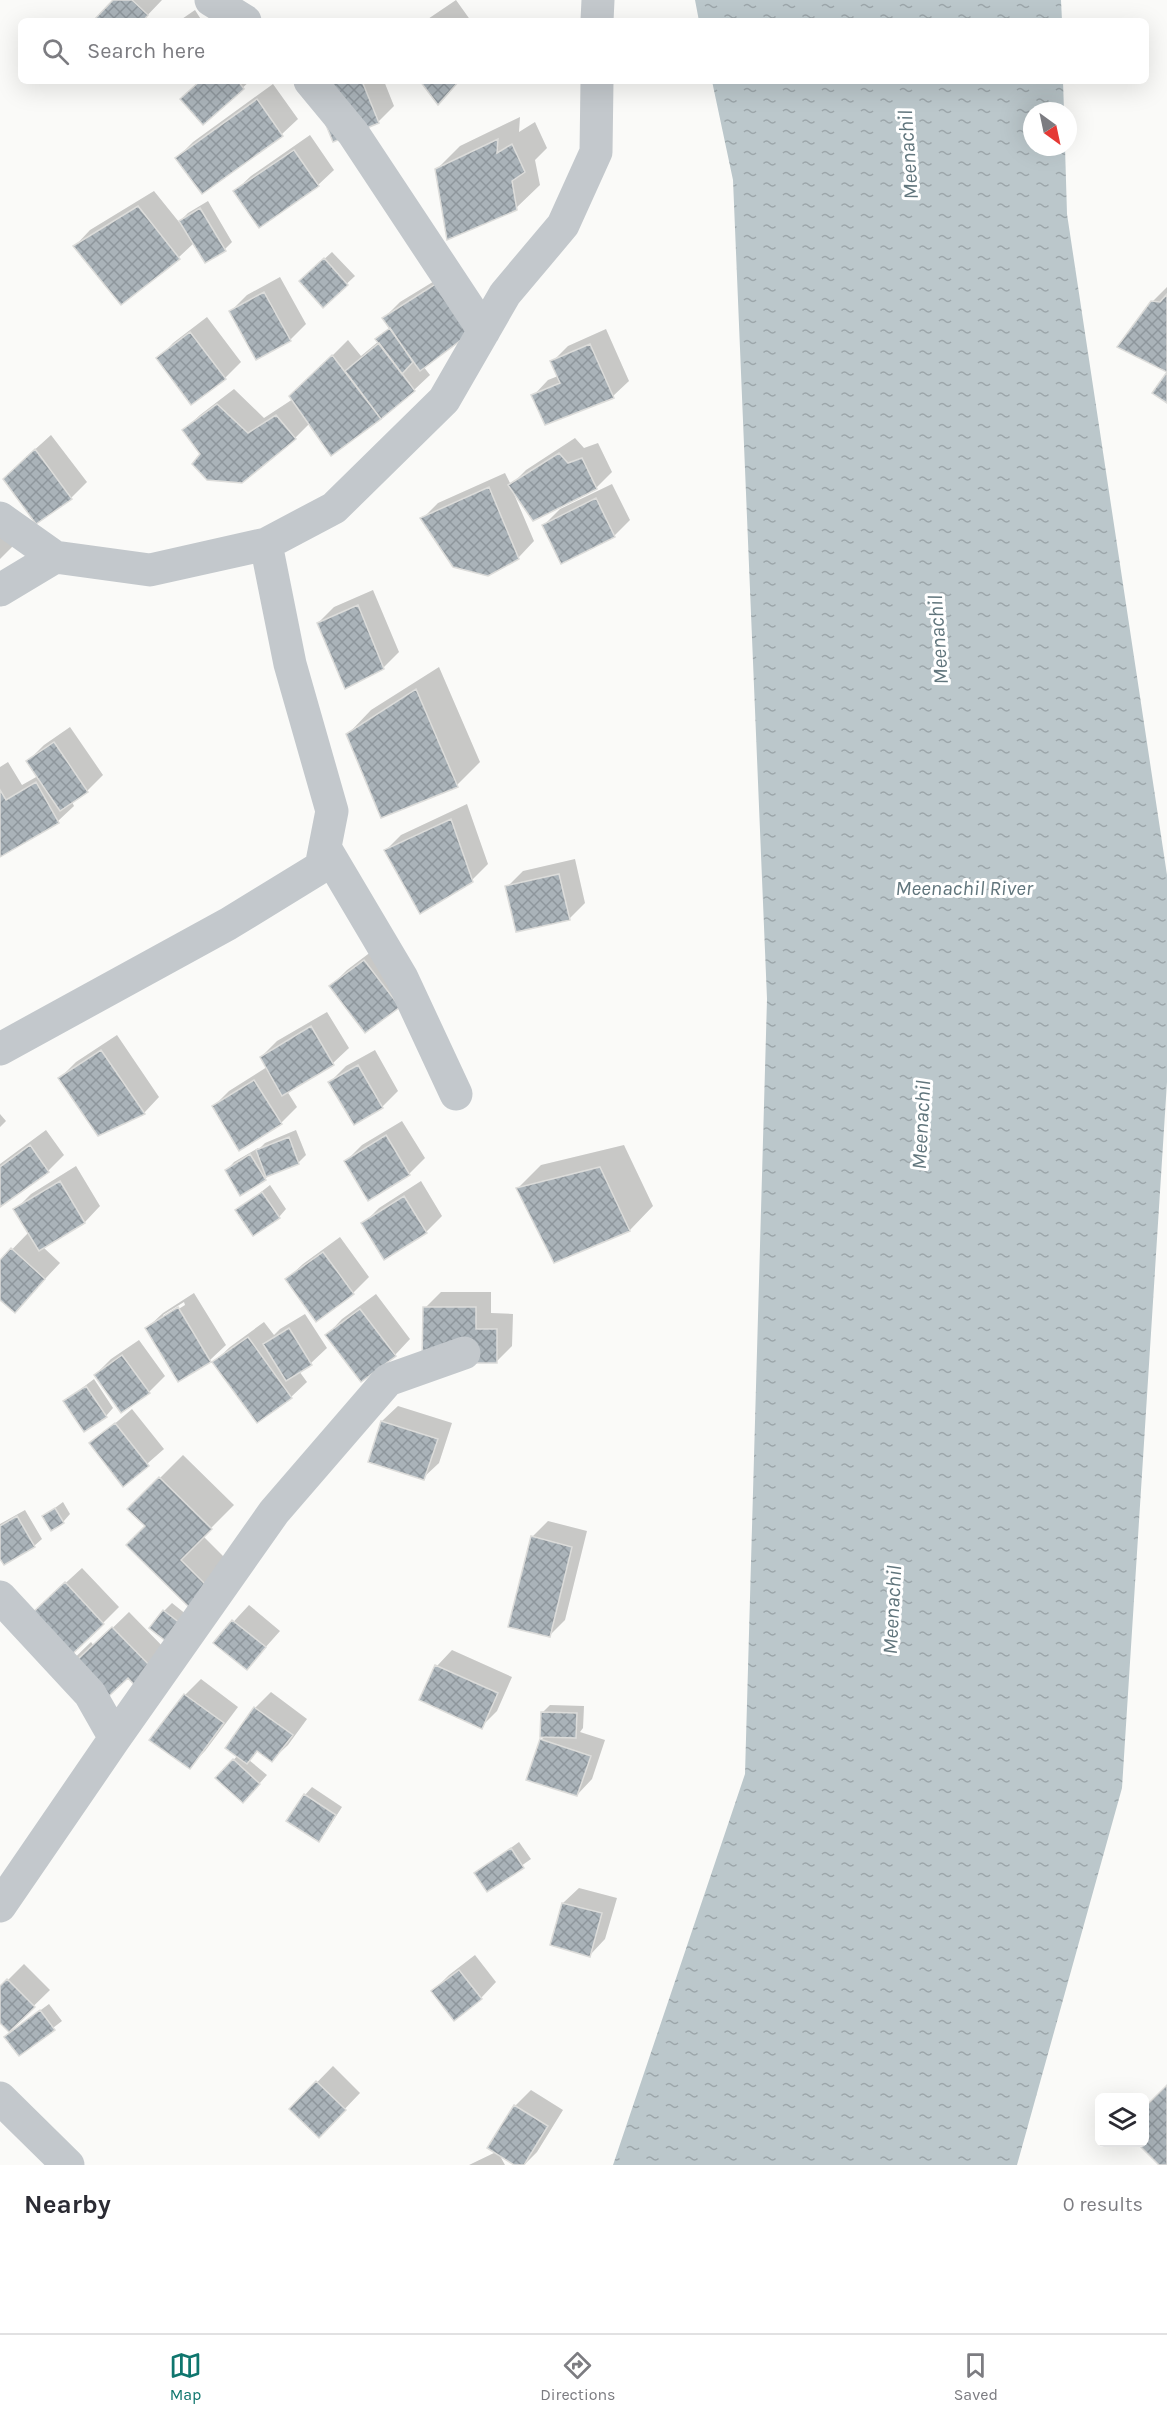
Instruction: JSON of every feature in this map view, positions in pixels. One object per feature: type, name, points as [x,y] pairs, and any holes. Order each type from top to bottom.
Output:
[{"type":"street","points":[[210,0],[240,18]]},
{"type":"street","points":[[597,18],[598,0]]},
{"type":"street","points":[[312,84],[353,133],[484,331]]},
{"type":"street","points":[[0,518],[56,557],[150,570],[266,544],[334,508],[444,400],[506,294],[563,225],[596,152],[597,84]]},
{"type":"street","points":[[0,1049],[228,924],[321,867],[332,811],[290,664],[266,544]]},
{"type":"street","points":[[0,590],[56,557]]},
{"type":"street","points":[[325,848],[402,978],[456,1094]]},
{"type":"street","points":[[0,1906],[274,1512],[388,1380],[464,1353]]},
{"type":"street","points":[[0,1597],[90,1694],[115,1738]]},
{"type":"street","points":[[0,2098],[68,2165]]},
{"type":"water","points":[[695,0],[1061,0],[1062,18],[698,18]]},
{"type":"water","name":"Meenachil River","points":[[713,84],[1063,84],[1064,102],[1023,102],[1023,156],[1065,156],[1067,214],[1167,875],[1167,1082],[1122,1788],[1017,2165],[613,2165],[745,1774],[767,999],[733,180]]},
{"type":"building","points":[[113,0],[132,0],[148,15],[146,18],[96,18]]},
{"type":"building","points":[[197,84],[240,84],[244,89],[203,125],[180,99]]},
{"type":"building","points":[[309,84],[363,84],[379,123],[333,142]]},
{"type":"building","points":[[422,84],[456,84],[438,105]]},
{"type":"building","points":[[257,99],[283,136],[202,194],[175,158]]},
{"type":"building","points":[[498,139],[497,153],[512,144],[525,172],[512,181],[517,210],[447,240],[435,169]]},
{"type":"building","points":[[294,150],[319,186],[259,228],[233,191]]},
{"type":"building","points":[[138,206],[180,259],[121,305],[73,246]]},
{"type":"building","points":[[200,208],[226,251],[205,263],[179,221]]},
{"type":"building","points":[[324,258],[348,285],[323,308],[299,281]]},
{"type":"building","points":[[437,283],[473,331],[420,371],[382,318]]},
{"type":"building","points":[[264,292],[291,341],[256,360],[229,311]]},
{"type":"building","points":[[1167,294],[1167,372],[1117,347],[1151,301],[1160,302]]},
{"type":"building","points":[[390,328],[413,362],[402,374],[375,339]]},
{"type":"building","points":[[190,332],[226,379],[191,405],[156,358]]},
{"type":"building","points":[[379,343],[415,391],[381,419],[345,371]]},
{"type":"building","points":[[590,344],[614,398],[545,425],[531,395],[560,383],[550,361]]},
{"type":"building","points":[[332,355],[381,419],[331,456],[289,396]]},
{"type":"building","points":[[1167,372],[1167,403],[1152,393]]},
{"type":"building","points":[[217,404],[248,433],[276,415],[296,439],[242,483],[207,480],[192,464],[200,454],[182,430]]},
{"type":"building","points":[[35,449],[72,499],[36,524],[3,479]]},
{"type":"building","points":[[559,453],[568,463],[582,458],[597,489],[533,521],[508,485]]},
{"type":"building","points":[[489,487],[519,559],[488,576],[453,567],[420,518]]},
{"type":"building","points":[[596,498],[615,537],[561,564],[542,525]]},
{"type":"building","points":[[358,605],[384,669],[345,689],[317,623]]},
{"type":"building","points":[[416,689],[458,787],[381,818],[346,734]]},
{"type":"building","points":[[54,742],[88,792],[60,811],[26,761]]},
{"type":"building","points":[[36,782],[59,823],[0,857],[0,790],[6,800]]},
{"type":"building","points":[[451,819],[473,882],[420,914],[384,850]]},
{"type":"building","points":[[559,874],[570,920],[516,932],[505,886]]},
{"type":"building","points":[[364,960],[400,1007],[365,1033],[329,986]]},
{"type":"building","points":[[311,1026],[334,1065],[282,1096],[260,1057]]},
{"type":"building","points":[[101,1050],[145,1114],[98,1136],[58,1078]]},
{"type":"building","points":[[358,1065],[383,1108],[354,1125],[328,1082]]},
{"type":"building","points":[[254,1080],[282,1124],[239,1151],[212,1106]]},
{"type":"building","points":[[386,1135],[410,1175],[368,1201],[344,1161]]},
{"type":"building","points":[[289,1137],[299,1164],[266,1177],[256,1150]]},
{"type":"building","points":[[30,1145],[49,1172],[0,1207],[0,1167]]},
{"type":"building","points":[[250,1154],[266,1180],[240,1196],[225,1170]]},
{"type":"building","points":[[600,1167],[630,1231],[554,1263],[516,1188]]},
{"type":"building","points":[[60,1181],[85,1223],[39,1251],[13,1209]]},
{"type":"building","points":[[262,1192],[280,1218],[253,1236],[235,1210]]},
{"type":"building","points":[[404,1196],[427,1233],[384,1260],[361,1223]]},
{"type":"building","points":[[11,1248],[45,1279],[15,1313],[0,1300],[0,1260]]},
{"type":"building","points":[[323,1252],[354,1294],[316,1322],[285,1279]]},
{"type":"building","points":[[178,1307],[211,1362],[178,1382],[145,1328]]},
{"type":"building","points":[[423,1307],[476,1307],[476,1329],[497,1329],[497,1363],[422,1363]]},
{"type":"building","points":[[360,1309],[396,1356],[361,1382],[325,1335]]},
{"type":"building","points":[[289,1328],[312,1365],[286,1381],[263,1344]]},
{"type":"building","points":[[248,1337],[292,1398],[257,1423],[212,1362]]},
{"type":"building","points":[[122,1355],[150,1393],[121,1413],[94,1375]]},
{"type":"building","points":[[86,1386],[107,1417],[84,1432],[63,1401]]},
{"type":"building","points":[[381,1421],[438,1439],[424,1480],[368,1462]]},
{"type":"building","points":[[115,1423],[149,1466],[123,1487],[89,1443]]},
{"type":"building","points":[[159,1477],[212,1529],[181,1560],[214,1593],[194,1612],[126,1545],[145,1526],[127,1509]]},
{"type":"building","points":[[55,1508],[64,1523],[51,1531],[42,1516]]},
{"type":"building","points":[[17,1516],[35,1547],[4,1565],[0,1559],[0,1526]]},
{"type":"building","points":[[531,1536],[572,1547],[550,1637],[508,1627]]},
{"type":"building","points":[[65,1582],[104,1624],[67,1659],[27,1618]]},
{"type":"building","points":[[163,1610],[185,1627],[171,1645],[149,1628]]},
{"type":"building","points":[[232,1620],[266,1647],[247,1670],[213,1643]]},
{"type":"building","points":[[112,1627],[156,1672],[138,1689],[128,1678],[93,1711],[77,1660]]},
{"type":"building","points":[[435,1665],[498,1693],[482,1729],[419,1700]]},
{"type":"building","points":[[184,1694],[224,1723],[190,1769],[149,1740]]},
{"type":"building","points":[[254,1707],[293,1735],[272,1762],[257,1751],[247,1764],[225,1748]]},
{"type":"building","points":[[541,1712],[577,1713],[576,1738],[540,1737]]},
{"type":"building","points":[[540,1739],[591,1756],[577,1796],[526,1780]]},
{"type":"building","points":[[233,1759],[260,1784],[243,1803],[215,1778]]},
{"type":"building","points":[[304,1794],[336,1815],[319,1842],[286,1821]]},
{"type":"building","points":[[511,1848],[524,1868],[487,1892],[474,1873]]},
{"type":"building","points":[[562,1903],[602,1913],[590,1957],[550,1945]]},
{"type":"building","points":[[459,1970],[482,1999],[454,2021],[431,1991]]},
{"type":"building","points":[[7,1979],[35,2007],[9,2032],[0,2023],[0,1986]]},
{"type":"building","points":[[40,2010],[55,2030],[19,2056],[4,2037]]},
{"type":"building","points":[[316,2081],[346,2110],[319,2138],[289,2109]]},
{"type":"building","points":[[1167,2085],[1167,2165],[1159,2165],[1141,2147],[1149,2147],[1149,2103]]},
{"type":"building","points":[[514,2105],[548,2126],[524,2165],[514,2165],[487,2148]]},
{"type":"water label","name":"Meenachil","points":[[908,155]]},
{"type":"water label","name":"Meenachil","points":[[938,640]]},
{"type":"water label","name":"Meenachil","points":[[921,1125]]},
{"type":"water label","name":"Meenachil","points":[[892,1610]]}]
